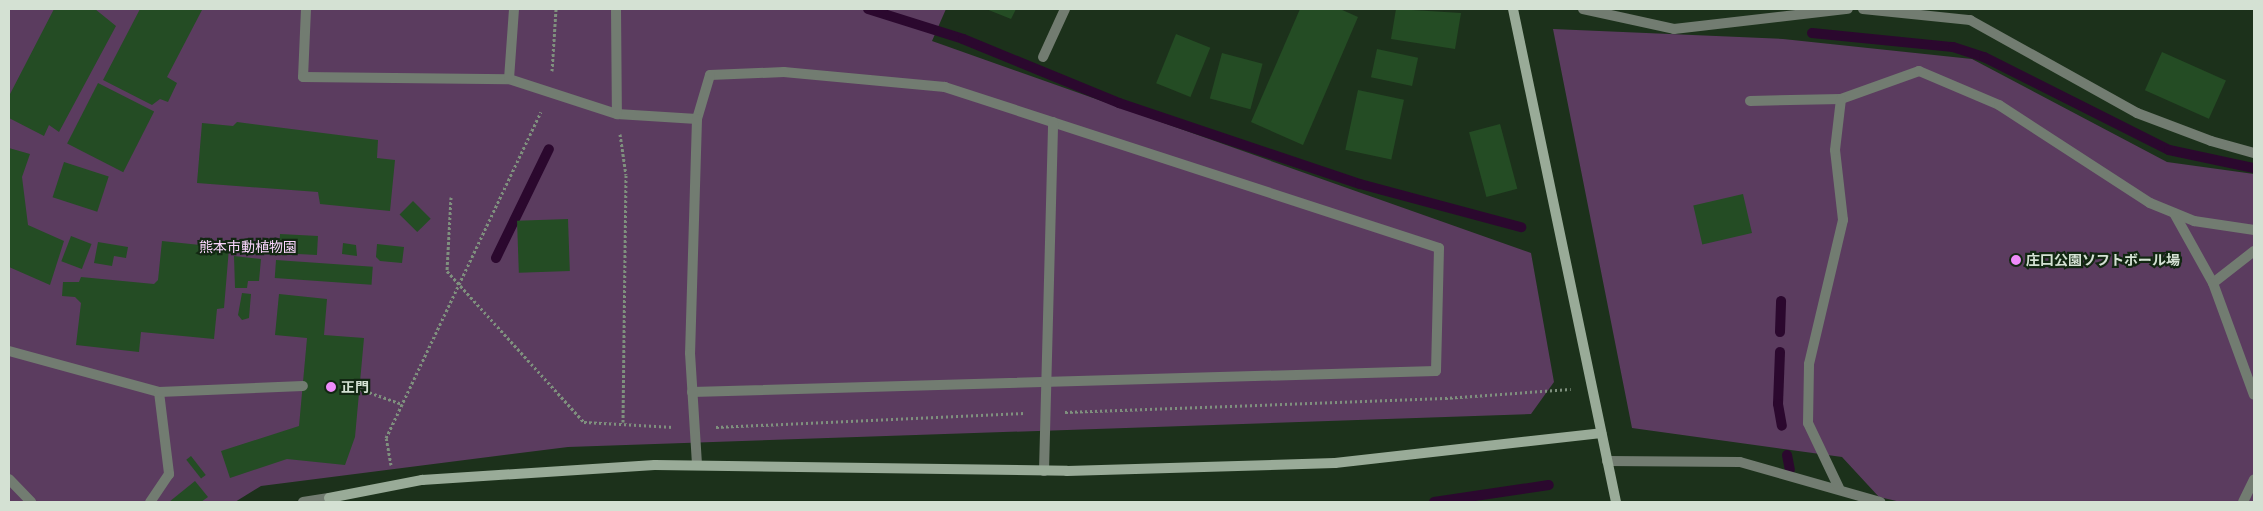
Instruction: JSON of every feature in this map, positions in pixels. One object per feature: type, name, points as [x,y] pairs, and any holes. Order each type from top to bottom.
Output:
[{"type":"street","points":[[306,9],[303,77],[509,79],[617,114],[697,119]]},
{"type":"street","points":[[509,79],[514,9]]},
{"type":"street","points":[[616,9],[617,114]]},
{"type":"street","points":[[1043,57],[1065,9]]},
{"type":"street","points":[[1513,9],[1616,502]]},
{"type":"street","points":[[1583,9],[1674,29],[1848,9]]},
{"type":"street","points":[[1863,9],[1970,20],[2137,112],[2254,153]]},
{"type":"street","points":[[1750,102],[1842,99],[1919,70],[1999,104],[2150,203],[2194,222],[2254,230]]},
{"type":"street","points":[[692,392],[1436,371],[1439,248],[945,87],[784,72],[710,75],[697,119],[690,353],[692,392],[697,465]]},
{"type":"street","points":[[1839,488],[1808,423],[1809,364],[1843,220],[1835,150],[1842,99]]},
{"type":"street","points":[[1044,470],[1052,122]]},
{"type":"street","points":[[2174,213],[2212,283],[2254,395]]},
{"type":"street","points":[[2212,283],[2254,251]]},
{"type":"street","points":[[9,351],[159,392],[302,386]]},
{"type":"street","points":[[150,502],[169,474],[159,392]]},
{"type":"street","points":[[302,502],[396,485],[471,476],[697,465],[1044,470],[1334,463],[1601,433]]},
{"type":"street","points":[[1607,461],[1740,462],[1839,488],[1880,502]]},
{"type":"street","points":[[9,479],[31,502]]},
{"type":"street","points":[[2243,502],[2254,480]]},
{"type":"path","points":[[396,485],[386,438],[551,92],[556,9]]},
{"type":"path","points":[[617,114],[626,175],[623,422]]},
{"type":"path","points":[[360,389],[402,404]]},
{"type":"green space","name":"熊本市動植物園","points":[[9,9],[946,9],[932,41],[1531,253],[1554,382],[1531,414],[568,447],[261,486],[235,502],[9,502]]},
{"type":"green space","points":[[1553,29],[1783,39],[1972,59],[2167,162],[2254,174],[2254,502],[1901,502],[1879,497],[1842,457],[1632,428]]},
{"type":"building","points":[[54,9],[95,9],[116,26],[59,132],[49,125],[44,136],[9,118],[9,96]]},
{"type":"building","points":[[140,9],[202,10],[167,77],[177,83],[168,102],[160,99],[152,105],[103,80]]},
{"type":"building","points":[[986,9],[1016,9],[1011,19]]},
{"type":"building","points":[[1300,9],[1340,9],[1358,17],[1303,145],[1251,122]]},
{"type":"building","points":[[1396,9],[1461,13],[1455,49],[1391,39]]},
{"type":"building","points":[[1176,34],[1210,48],[1190,97],[1156,83]]},
{"type":"building","points":[[1377,49],[1418,58],[1412,86],[1371,77]]},
{"type":"building","points":[[2162,52],[2226,80],[2209,119],[2145,90]]},
{"type":"building","points":[[1222,53],[1263,64],[1250,109],[1210,98]]},
{"type":"building","points":[[98,83],[154,112],[123,172],[67,144]]},
{"type":"building","points":[[1358,90],[1404,100],[1391,159],[1345,150]]},
{"type":"building","points":[[237,122],[378,140],[377,158],[395,160],[390,211],[320,204],[318,192],[197,183],[202,123],[233,126]]},
{"type":"building","points":[[1500,124],[1517,189],[1486,197],[1469,132]]},
{"type":"building","points":[[9,148],[30,154],[22,177],[28,225],[64,241],[50,285],[9,267]]},
{"type":"building","points":[[64,162],[109,177],[97,212],[53,197]]},
{"type":"building","points":[[1743,194],[1752,233],[1702,244],[1693,205]]},
{"type":"building","points":[[413,201],[431,219],[417,232],[400,214]]},
{"type":"building","points":[[568,219],[570,271],[519,273],[517,221]]},
{"type":"building","points":[[280,234],[318,236],[317,255],[279,253]]},
{"type":"building","points":[[71,236],[92,244],[82,269],[61,261]]},
{"type":"building","points":[[162,241],[229,248],[224,308],[217,309],[214,339],[141,332],[139,352],[76,345],[81,303],[75,297],[62,296],[63,282],[79,282],[81,277],[154,284],[158,280]]},
{"type":"building","points":[[98,242],[128,247],[126,258],[114,256],[112,266],[94,263]]},
{"type":"building","points":[[343,243],[356,245],[357,256],[342,254]]},
{"type":"building","points":[[377,244],[404,247],[402,263],[380,261],[376,257]]},
{"type":"building","points":[[234,256],[261,259],[259,281],[248,281],[247,288],[235,288]]},
{"type":"building","points":[[276,260],[373,267],[372,285],[275,278]]},
{"type":"building","points":[[242,293],[251,294],[249,318],[242,320],[238,315]]},
{"type":"building","name":"正門","points":[[279,294],[327,299],[324,335],[364,338],[355,437],[345,465],[287,459],[230,478],[221,451],[299,426],[307,338],[275,335]]},
{"type":"building","points":[[191,456],[206,475],[201,479],[186,460]]},
{"type":"building","points":[[195,481],[208,497],[201,502],[169,502]]},
{"type":"waterway","points":[[868,9],[963,39],[1119,103],[1360,184],[1521,227]]},
{"type":"waterway","points":[[1812,33],[1953,47],[1984,57],[2169,150],[2254,168]]},
{"type":"waterway","points":[[496,258],[549,149]]},
{"type":"waterway","points":[[1780,332],[1781,301]]},
{"type":"waterway","points":[[1780,352],[1778,404],[1782,426]]},
{"type":"waterway","points":[[1787,455],[1790,470]]},
{"type":"waterway","points":[[1434,502],[1549,485]]},
{"type":"place","name":"庄口公園ソフトボール場","points":[[2016,260]]},
{"type":"place","name":"正門","points":[[331,387]]}]
